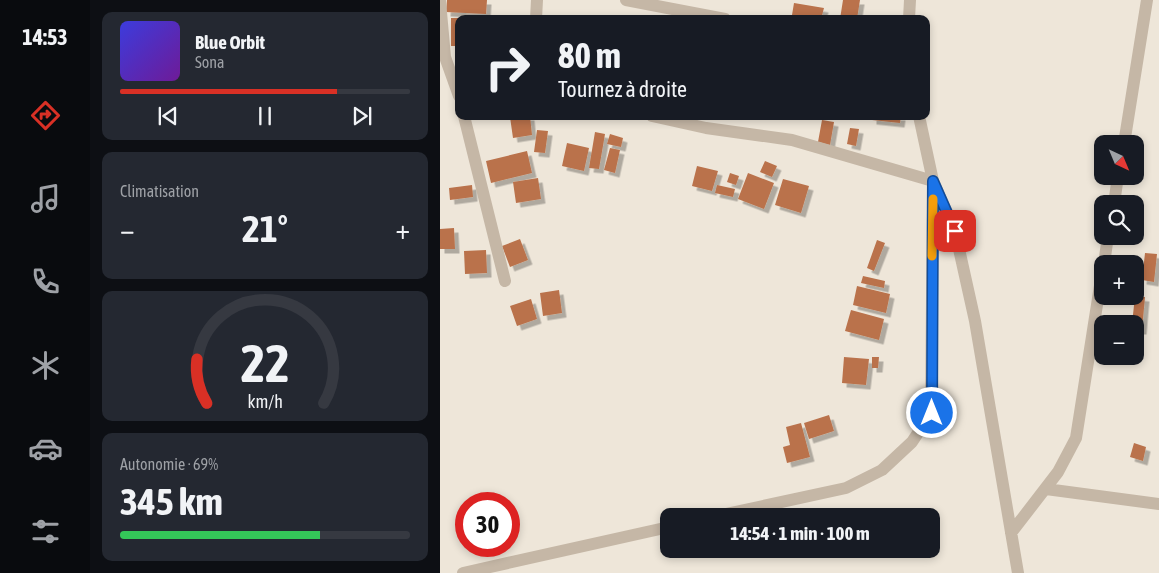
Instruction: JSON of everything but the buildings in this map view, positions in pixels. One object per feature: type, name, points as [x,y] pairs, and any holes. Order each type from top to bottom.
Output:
[{"type":"street","points":[[536,15],[537,0]]},
{"type":"street","points":[[626,0],[704,15]]},
{"type":"street","points":[[909,15],[910,0]]},
{"type":"street","points":[[1125,135],[1147,0]]},
{"type":"street","points":[[440,1],[443,56],[455,86]]},
{"type":"street","points":[[465,120],[505,281]]},
{"type":"street","points":[[670,120],[706,128],[792,140],[933,181]]},
{"type":"street","points":[[920,120],[933,181],[955,231],[975,320],[1018,573]]},
{"type":"street","points":[[754,508],[846,488],[882,470],[912,442],[932,413],[933,181]]},
{"type":"street","points":[[1011,533],[1058,472],[1076,438],[1097,305]]},
{"type":"street","points":[[1046,489],[1159,504]]},
{"type":"street","points":[[463,573],[660,529]]},
{"type":"slow traffic","points":[[932,256],[933,199]]},
{"type":"route","points":[[932,413],[933,181],[955,231]]}]
